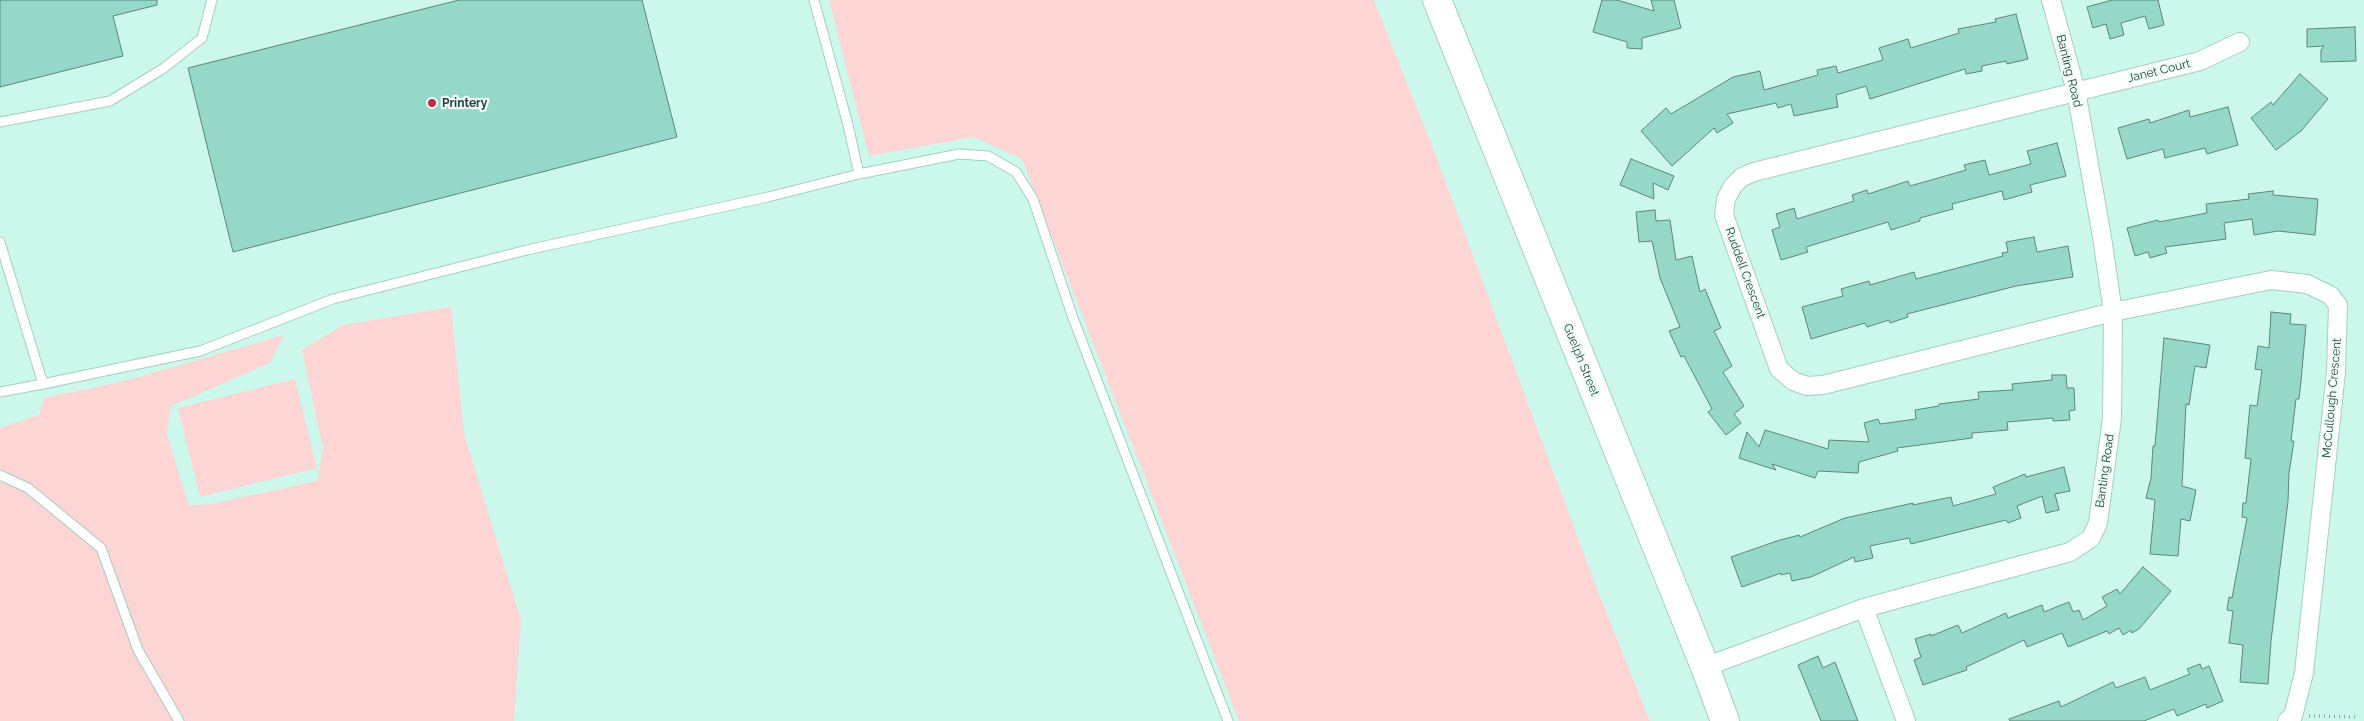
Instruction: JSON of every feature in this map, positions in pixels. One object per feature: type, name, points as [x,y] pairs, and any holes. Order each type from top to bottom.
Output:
[{"type":"main road","name":"Guelph Street","points":[[1438,0],[1705,667],[1724,721]]},
{"type":"street","name":"Banting Road","points":[[1705,667],[1864,608],[2070,552],[2091,538],[2098,522],[2112,418],[2113,312],[2102,237],[2076,91],[2052,0]]},
{"type":"street","name":"Janet Court","points":[[2076,91],[2200,61],[2240,42]]},
{"type":"street","name":"Ruddell Crescent","points":[[2076,91],[1754,172],[1742,177],[1733,186],[1726,199],[1724,215],[1779,369],[1792,381],[1807,386],[1823,385],[2113,312]]},
{"type":"street","name":"McCullough Crescent","points":[[2113,312],[2271,280],[2307,284],[2330,295],[2338,306],[2336,372],[2305,663],[2290,719]]},
{"type":"street","points":[[1864,608],[1906,721]]},
{"type":"lane","points":[[0,122],[110,101],[164,68],[202,38],[212,0]]},
{"type":"lane","points":[[814,0],[859,174]]},
{"type":"lane","points":[[0,392],[200,351],[333,299],[527,250],[768,197],[859,174],[959,154],[988,156],[1016,172],[1033,199],[1073,318],[1228,721]]},
{"type":"lane","points":[[0,242],[43,384]]},
{"type":"lane","points":[[0,475],[28,488],[101,548],[138,650],[179,721]]},
{"type":"path","points":[[2290,719],[2331,715],[2357,717]]},
{"type":"shaded area","points":[[829,0],[1374,0],[1435,153],[1594,581],[1650,721],[1239,721],[1022,159],[974,137],[869,156]]},
{"type":"shaded area","points":[[451,307],[464,433],[521,620],[514,721],[0,721],[0,428],[39,415],[44,398],[128,380],[284,335],[270,363],[171,406],[167,434],[189,506],[215,503],[317,481],[323,448],[302,350],[343,325]]},
{"type":"shaded area","points":[[295,379],[317,468],[200,497],[178,408]]},
{"type":"building","points":[[0,0],[157,0],[157,5],[113,16],[123,56],[0,87]]},
{"type":"building","name":"Printery","points":[[459,0],[642,0],[677,137],[233,252],[188,68]]},
{"type":"building","points":[[1602,0],[1617,0],[1654,11],[1651,0],[1674,0],[1681,28],[1642,38],[1642,49],[1627,48],[1627,42],[1593,32]]},
{"type":"building","points":[[2112,0],[2158,0],[2164,25],[2149,29],[2145,16],[2121,23],[2124,35],[2110,39],[2106,24],[2093,28],[2087,7]]},
{"type":"building","points":[[2016,14],[2028,59],[2007,64],[2006,61],[1982,66],[1982,71],[1966,74],[1965,69],[1870,99],[1866,86],[1836,95],[1838,107],[1794,116],[1791,104],[1778,108],[1776,103],[1727,114],[1733,123],[1717,133],[1714,128],[1672,166],[1641,131],[1666,108],[1671,114],[1733,77],[1760,71],[1764,90],[1818,75],[1817,70],[1836,66],[1838,73],[1883,60],[1879,48],[1908,39],[1911,48],[1959,33],[1958,29],[1996,22],[1995,19]]},
{"type":"building","points":[[2355,27],[2356,61],[2321,62],[2321,50],[2324,46],[2307,47],[2307,29]]},
{"type":"building","points":[[2300,74],[2328,99],[2301,131],[2276,150],[2251,118],[2271,102],[2273,105]]},
{"type":"building","points":[[2228,107],[2238,145],[2207,154],[2205,148],[2165,158],[2163,149],[2127,159],[2118,128],[2149,119],[2150,123],[2189,110],[2190,117]]},
{"type":"building","points":[[2057,143],[2066,176],[2030,185],[2032,192],[2004,200],[2002,191],[1952,204],[1953,209],[1920,218],[1920,221],[1891,230],[1888,222],[1806,247],[1808,252],[1781,260],[1772,230],[1780,227],[1776,214],[1794,208],[1797,219],[1854,201],[1852,195],[1867,190],[1868,194],[1908,181],[1910,186],[1966,170],[1964,165],[1985,160],[1989,175],[2031,164],[2027,151]]},
{"type":"building","points":[[1631,159],[1674,176],[1668,190],[1653,183],[1654,199],[1620,185]]},
{"type":"building","points":[[2273,191],[2273,195],[2318,199],[2315,235],[2278,231],[2254,235],[2252,219],[2224,223],[2226,239],[2165,247],[2167,253],[2150,258],[2148,252],[2135,256],[2127,228],[2158,220],[2159,222],[2207,213],[2206,204],[2249,199],[2248,194]]},
{"type":"building","points":[[1655,210],[1656,221],[1670,220],[1676,260],[1692,256],[1700,292],[1705,289],[1721,328],[1714,331],[1732,366],[1723,372],[1744,406],[1734,414],[1741,423],[1726,435],[1708,412],[1712,409],[1684,356],[1681,357],[1669,331],[1680,327],[1660,278],[1652,241],[1639,242],[1636,212]]},
{"type":"building","points":[[2034,237],[2037,252],[2068,246],[2073,277],[2016,286],[1907,314],[1908,317],[1890,323],[1889,320],[1867,327],[1865,323],[1811,339],[1802,307],[1843,296],[1841,289],[1869,281],[1870,285],[1914,272],[1916,279],[2003,256],[2002,253],[2008,252],[2006,242]]},
{"type":"building","points":[[2271,312],[2291,314],[2290,324],[2306,325],[2299,399],[2296,399],[2291,441],[2294,441],[2271,641],[2268,684],[2240,682],[2243,645],[2229,643],[2233,611],[2227,610],[2229,597],[2232,598],[2247,518],[2242,517],[2243,503],[2246,503],[2251,459],[2245,458],[2250,405],[2257,406],[2262,370],[2255,369],[2258,346],[2269,348]]},
{"type":"building","points":[[2164,338],[2210,345],[2206,368],[2195,366],[2189,405],[2186,404],[2182,486],[2196,490],[2190,521],[2181,519],[2178,556],[2150,554],[2155,500],[2146,498],[2151,478],[2153,446],[2155,446]]},
{"type":"building","points":[[2052,375],[2066,375],[2067,388],[2074,388],[2075,410],[2069,411],[2070,420],[2053,421],[2053,418],[2007,422],[2008,430],[1972,433],[1972,438],[1897,448],[1898,451],[1859,462],[1858,473],[1818,471],[1815,478],[1772,464],[1776,470],[1739,458],[1747,432],[1759,447],[1765,430],[1828,449],[1829,440],[1869,442],[1864,423],[1878,419],[1880,424],[1916,419],[1915,410],[1939,406],[1939,404],[1979,399],[1978,392],[2013,390],[2012,384],[2052,380]]},
{"type":"building","points":[[2064,467],[2070,491],[2055,494],[2059,510],[2046,513],[2042,496],[2017,506],[2021,518],[2008,523],[2006,520],[1911,544],[1909,538],[1870,546],[1873,558],[1855,562],[1854,557],[1811,577],[1792,581],[1790,573],[1781,575],[1781,573],[1742,587],[1731,557],[1777,541],[1799,535],[1800,537],[1845,518],[1951,497],[1953,506],[1996,494],[1993,487],[2025,474],[2026,477]]},
{"type":"building","points":[[2143,567],[2171,591],[2139,629],[2132,633],[2131,630],[2123,635],[2119,628],[2109,634],[2107,631],[2068,647],[2062,633],[2027,647],[2024,640],[1966,667],[1967,670],[1923,685],[1914,660],[1921,657],[1915,639],[1931,634],[1931,636],[1958,625],[1962,633],[2006,613],[2008,618],[2042,605],[2044,612],[2069,602],[2073,612],[2079,610],[2083,620],[2107,606],[2102,597],[2117,589],[2120,594]]},
{"type":"building","points":[[1818,656],[1823,668],[1835,662],[1858,721],[1821,721],[1798,665]]},
{"type":"building","points":[[2200,664],[2202,669],[2209,666],[2223,701],[2207,708],[2206,704],[2177,716],[2174,709],[2144,721],[2010,721],[2009,719],[2059,701],[2061,707],[2113,682],[2116,688],[2145,677],[2150,690],[2190,674],[2187,669]]},
{"type":"place","name":"Printery","points":[[432,103]]}]
